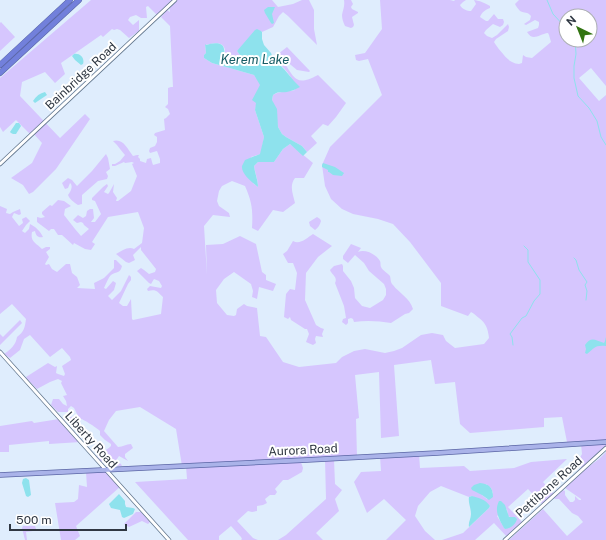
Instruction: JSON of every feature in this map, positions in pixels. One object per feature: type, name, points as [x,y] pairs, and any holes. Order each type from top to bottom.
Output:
[{"type":"highway","points":[[0,65],[70,0]]},
{"type":"highway","points":[[0,73],[79,0]]},
{"type":"main road","name":"Aurora Road","points":[[0,475],[106,471],[437,453],[606,442]]},
{"type":"street","name":"Bainbridge Road","points":[[0,164],[174,0]]},
{"type":"street","name":"Liberty Road","points":[[0,352],[169,540]]},
{"type":"street","name":"Pettibone Road","points":[[505,540],[606,448]]},
{"type":"shaded area","points":[[91,0],[272,0],[278,7],[293,4],[302,0],[309,0],[314,10],[314,29],[317,45],[283,12],[273,27],[262,32],[261,31],[237,51],[240,55],[240,59],[232,64],[224,63],[225,50],[222,45],[216,43],[205,45],[206,53],[204,58],[212,63],[254,75],[261,85],[255,110],[264,137],[261,154],[251,157],[253,183],[258,187],[254,166],[258,162],[274,162],[283,149],[290,144],[313,163],[304,178],[295,178],[293,181],[292,190],[295,203],[283,212],[273,210],[258,231],[252,228],[252,206],[245,186],[232,181],[222,186],[219,191],[217,201],[219,206],[229,213],[230,217],[213,215],[204,226],[207,275],[206,245],[223,244],[240,236],[256,244],[262,272],[266,275],[266,280],[276,284],[273,291],[259,287],[257,299],[252,297],[253,291],[251,284],[234,272],[224,279],[216,290],[217,303],[227,315],[234,316],[236,315],[237,309],[244,304],[257,308],[260,336],[266,337],[283,362],[299,367],[336,363],[342,357],[354,351],[365,349],[385,353],[394,351],[402,348],[421,335],[432,333],[443,335],[446,341],[455,348],[484,344],[489,338],[485,324],[471,312],[468,316],[441,306],[441,283],[410,242],[393,224],[378,219],[353,214],[342,209],[331,199],[325,186],[322,165],[330,147],[382,95],[368,59],[359,61],[356,60],[355,55],[365,53],[382,29],[380,0],[466,0],[460,5],[468,11],[471,11],[476,4],[474,0],[485,3],[490,6],[490,8],[484,11],[480,17],[488,21],[494,14],[498,19],[503,19],[504,22],[500,27],[493,24],[484,33],[492,38],[508,24],[508,31],[494,42],[510,61],[519,64],[522,63],[523,55],[532,58],[551,42],[548,33],[536,37],[529,35],[527,32],[538,28],[539,22],[535,20],[526,25],[524,24],[530,20],[531,16],[520,11],[515,4],[519,0],[606,0],[606,86],[591,68],[579,78],[599,101],[606,95],[606,440],[567,442],[562,417],[544,418],[544,427],[470,433],[460,424],[455,382],[435,384],[431,360],[394,365],[399,436],[381,438],[379,372],[355,375],[359,418],[356,419],[357,457],[334,459],[335,484],[342,490],[335,499],[339,511],[316,533],[323,540],[278,540],[286,535],[326,499],[325,459],[301,462],[303,468],[302,472],[288,480],[283,480],[275,489],[277,492],[275,495],[270,495],[265,499],[267,503],[257,506],[257,511],[248,511],[237,521],[253,538],[258,540],[241,540],[241,537],[231,526],[219,536],[219,540],[188,540],[135,482],[187,479],[186,466],[182,466],[176,429],[140,407],[116,411],[109,420],[104,431],[118,447],[131,444],[133,448],[125,454],[128,461],[119,456],[117,459],[122,466],[110,466],[112,462],[107,456],[101,462],[97,456],[109,448],[111,444],[100,435],[100,431],[80,418],[63,420],[65,418],[78,416],[74,408],[71,406],[68,409],[68,412],[58,412],[51,405],[53,399],[59,399],[67,406],[63,396],[67,395],[61,383],[62,381],[58,379],[37,389],[26,377],[48,363],[55,367],[57,366],[56,373],[64,376],[65,374],[62,366],[71,360],[70,357],[62,348],[50,357],[30,335],[24,339],[20,350],[10,358],[4,354],[12,347],[17,337],[23,331],[26,319],[12,304],[0,314],[0,206],[7,209],[6,213],[10,214],[20,209],[21,214],[19,215],[14,213],[12,217],[19,226],[23,223],[22,219],[26,217],[30,221],[22,231],[25,233],[29,229],[30,224],[32,225],[38,229],[43,237],[38,236],[35,231],[32,232],[34,242],[42,249],[50,247],[50,249],[46,252],[49,257],[45,264],[49,264],[52,269],[57,272],[66,264],[70,264],[72,273],[77,277],[80,285],[77,288],[95,289],[94,283],[104,278],[114,268],[114,260],[116,260],[122,266],[119,271],[111,275],[107,281],[104,288],[106,289],[113,281],[116,283],[114,290],[108,296],[112,300],[121,291],[129,275],[131,280],[119,303],[123,306],[127,306],[131,299],[132,319],[161,314],[163,297],[157,291],[148,291],[147,289],[150,286],[161,288],[162,286],[159,281],[154,279],[151,284],[149,283],[137,271],[141,268],[149,274],[155,272],[156,269],[141,250],[141,247],[133,255],[135,260],[129,263],[116,254],[127,248],[134,249],[142,243],[144,228],[138,212],[108,217],[92,242],[95,244],[91,250],[85,249],[74,243],[73,245],[62,235],[58,235],[54,229],[49,231],[37,222],[37,217],[45,217],[42,212],[50,205],[52,206],[58,200],[64,201],[71,206],[65,209],[64,215],[81,236],[89,229],[83,223],[77,223],[73,220],[78,215],[83,218],[86,216],[87,211],[93,209],[94,218],[91,222],[95,222],[101,214],[92,198],[103,187],[107,184],[108,186],[104,192],[108,194],[114,184],[113,192],[117,198],[116,201],[131,191],[137,176],[132,164],[134,163],[124,162],[112,166],[112,164],[120,161],[125,155],[113,141],[116,140],[122,142],[133,156],[139,155],[138,157],[140,161],[146,163],[147,159],[151,158],[153,165],[160,163],[157,151],[150,153],[149,151],[150,148],[155,146],[157,142],[157,137],[154,135],[155,133],[165,130],[164,119],[170,114],[168,109],[165,107],[168,104],[168,88],[173,87],[170,26],[161,17],[167,10],[170,12],[169,5],[158,16],[148,6],[146,7],[147,18],[141,18],[136,15],[130,17],[128,20],[133,25],[139,20],[139,31],[129,38],[117,29],[112,29],[103,37],[101,35],[61,63],[65,74],[55,83],[45,72],[22,82],[20,96],[60,138],[85,114],[90,119],[56,169],[33,192],[29,194],[23,185],[11,178],[32,163],[42,143],[33,133],[31,135],[16,120],[3,132],[0,127],[0,78]]},
{"type":"shaded area","points":[[344,0],[351,0],[353,4],[351,7],[352,9],[358,12],[352,17],[354,25],[351,28],[345,26],[343,20],[342,15]]},
{"type":"shaded area","points":[[1,22],[15,37],[0,51],[0,23]]},
{"type":"shaded area","points":[[287,47],[310,71],[297,70],[285,60],[284,62],[294,77],[305,80],[318,75],[346,103],[328,126],[323,124],[311,136],[317,143],[307,152],[302,146],[282,134],[278,127],[272,100],[273,95],[275,94],[295,90],[290,76],[273,58]]},
{"type":"shaded area","points":[[106,154],[110,169],[106,172],[108,176],[107,179],[98,181],[82,195],[82,204],[78,205],[71,200],[68,195],[72,185],[70,183],[68,188],[65,189],[62,183],[68,178],[77,186]]},
{"type":"shaded area","points":[[317,217],[321,221],[315,230],[310,226],[309,222]]},
{"type":"shaded area","points":[[313,234],[332,246],[318,257],[306,273],[305,300],[316,325],[324,329],[322,334],[323,337],[316,336],[316,343],[313,345],[306,342],[309,334],[307,329],[291,320],[290,317],[288,319],[284,317],[286,294],[290,289],[295,290],[297,273],[293,263],[288,263],[283,254],[287,251],[293,241],[301,242]]},
{"type":"shaded area","points":[[351,244],[361,248],[358,252],[367,252],[378,258],[382,268],[390,276],[392,284],[412,305],[413,309],[409,313],[391,323],[373,321],[354,322],[351,318],[348,319],[348,323],[346,325],[342,322],[343,319],[346,318],[344,306],[335,283],[335,278],[330,270],[334,266],[342,264],[343,271],[351,281],[354,288],[355,298],[362,306],[370,308],[383,300],[386,295],[384,284],[369,271],[364,263],[355,255],[348,263],[343,259],[343,256]]},
{"type":"shaded area","points":[[20,320],[22,323],[0,345],[0,334],[3,337]]},
{"type":"shaded area","points":[[59,419],[81,442],[49,444],[49,441],[9,445],[9,452],[0,452],[0,426]]},
{"type":"shaded area","points":[[606,442],[606,448],[583,469],[577,463],[582,454],[581,444]]},
{"type":"shaded area","points":[[606,452],[606,540],[509,540],[543,509],[567,536],[583,522],[559,499],[554,498],[563,490],[565,491],[565,495],[570,502],[575,500],[575,496],[581,500],[565,488],[568,485],[567,483]]},
{"type":"shaded area","points":[[419,454],[420,468],[464,466],[470,471],[514,468],[531,462],[567,459],[543,482],[555,495],[543,505],[528,489],[508,507],[523,523],[508,538],[494,523],[475,540],[442,540],[463,533],[490,506],[472,496],[469,497],[441,486],[430,492],[418,506],[415,516],[425,531],[435,540],[386,540],[406,520],[384,499],[367,513],[354,482],[361,472],[381,471],[380,456]],"holes":[[[486,484],[491,488],[493,493],[487,499],[482,495]],[[507,509],[508,516],[512,517],[505,529],[497,516]]]},
{"type":"shaded area","points":[[107,471],[121,486],[76,526],[80,536],[75,540],[61,540],[55,503],[74,502],[78,499],[79,485],[87,487],[86,472]]},
{"type":"shaded area","points":[[136,512],[141,512],[150,522],[148,524],[142,521],[129,527],[124,524]]},
{"type":"shaded area","points":[[23,526],[35,526],[36,529],[26,532],[27,540],[25,540],[22,528]]},
{"type":"water","points":[[268,7],[275,7],[272,14],[274,23],[272,24],[264,10]]},
{"type":"water","name":"Kerem Lake","points":[[257,29],[262,32],[264,45],[271,53],[273,58],[300,87],[289,92],[276,93],[273,95],[272,100],[277,109],[278,127],[282,134],[302,146],[307,152],[303,156],[290,144],[283,149],[274,162],[258,162],[254,166],[258,187],[245,175],[242,166],[245,160],[260,154],[264,137],[255,110],[256,103],[252,100],[260,85],[254,75],[212,63],[204,58],[206,53],[205,44],[219,44],[223,46],[224,49],[224,63],[232,64],[240,59],[240,55],[237,51]]},
{"type":"water","points":[[74,54],[82,56],[83,64],[81,65],[75,60],[72,56]]},
{"type":"water","points":[[45,92],[47,95],[35,103],[33,101],[38,95]]},
{"type":"water","points":[[16,123],[19,123],[21,126],[16,134],[13,134],[10,132]]},
{"type":"water","points":[[323,163],[335,167],[344,173],[342,176],[333,175],[322,167]]},
{"type":"water","points":[[606,337],[606,346],[597,347],[587,354],[585,353],[585,345],[589,340],[604,343]]},
{"type":"water","points":[[26,478],[29,480],[31,495],[28,497],[26,496],[22,483],[23,479]]},
{"type":"water","points":[[480,483],[486,484],[491,488],[493,497],[489,500],[472,490],[471,488],[474,485]]},
{"type":"water","points":[[119,494],[125,501],[126,507],[135,509],[133,514],[124,518],[122,517],[120,510],[111,508],[109,504]]},
{"type":"water","points":[[472,496],[484,500],[490,506],[469,527],[471,514],[469,497]]},
{"type":"water","points":[[499,501],[505,505],[509,517],[515,517],[517,519],[511,527],[507,529],[504,528],[498,515],[497,508]]},
{"type":"waterway","points":[[547,0],[553,14],[558,19]]},
{"type":"waterway","points":[[576,48],[574,78],[578,96],[589,108],[597,121],[601,137],[606,145]]},
{"type":"waterway","points":[[513,345],[510,334],[522,318],[526,316],[534,301],[540,294],[540,280],[528,262],[528,250],[524,246]]},
{"type":"waterway","points":[[574,258],[579,270],[587,282],[585,285],[587,291],[586,300]]}]
